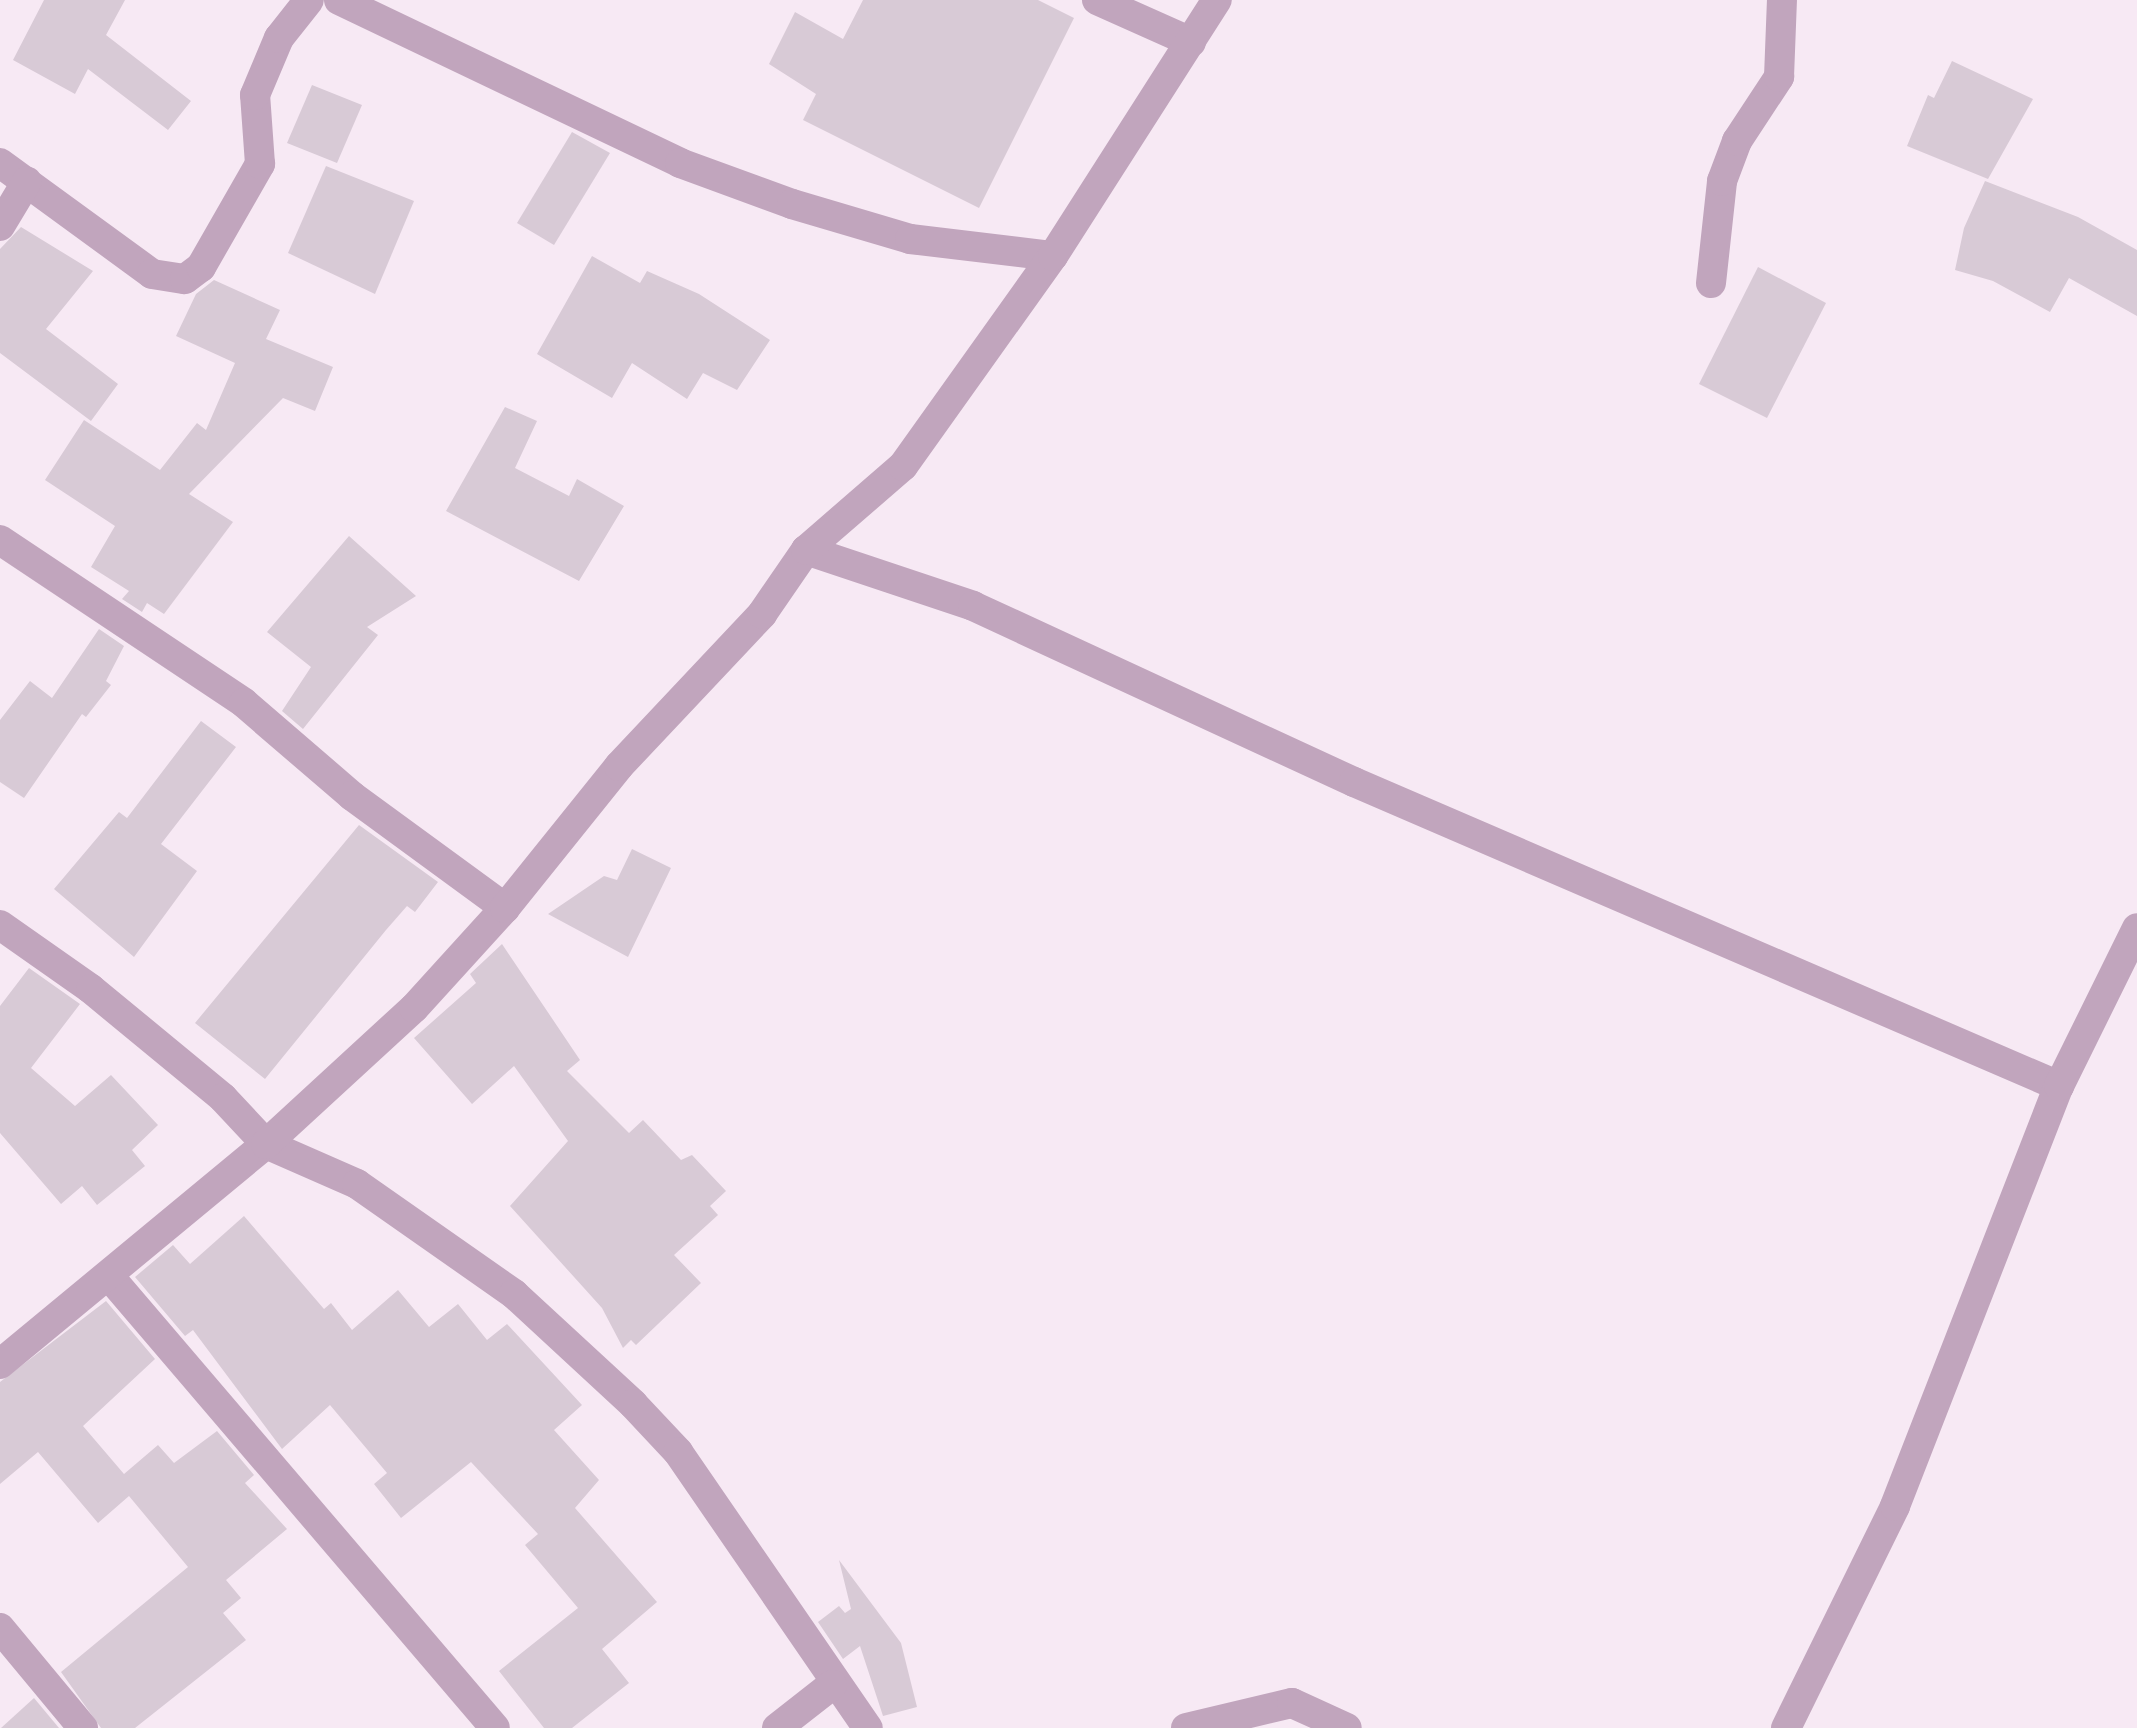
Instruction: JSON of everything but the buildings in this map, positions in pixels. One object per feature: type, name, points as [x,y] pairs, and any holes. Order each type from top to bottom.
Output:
[{"type":"street","points":[[0,164],[152,274],[185,279],[201,267],[260,164],[255,95],[279,38],[310,0]]},
{"type":"street","points":[[340,0],[680,162],[792,204],[910,239],[1053,256]]},
{"type":"street","points":[[1097,0],[1191,42]]},
{"type":"street","points":[[0,1364],[266,1144],[414,1008],[505,908],[619,766],[762,614],[806,550],[903,466],[1053,256],[1218,0]]},
{"type":"street","points":[[1711,283],[1722,181],[1738,141],[1779,78],[1786,20],[1782,0]]},
{"type":"street","points":[[0,226],[27,181]]},
{"type":"street","points":[[0,540],[244,703],[352,796],[505,908]]},
{"type":"street","points":[[806,550],[973,606],[1354,782],[2059,1086]]},
{"type":"street","points":[[0,925],[91,989],[222,1098],[266,1144],[357,1184],[514,1294],[633,1404],[678,1452],[832,1684],[868,1728]]},
{"type":"street","points":[[1786,1728],[1895,1506],[2059,1086],[2137,928]]},
{"type":"street","points":[[109,1276],[494,1728]]},
{"type":"street","points":[[0,1628],[83,1728]]},
{"type":"street","points":[[777,1728],[832,1684]]},
{"type":"street","points":[[1186,1728],[1292,1703],[1348,1728]]}]
